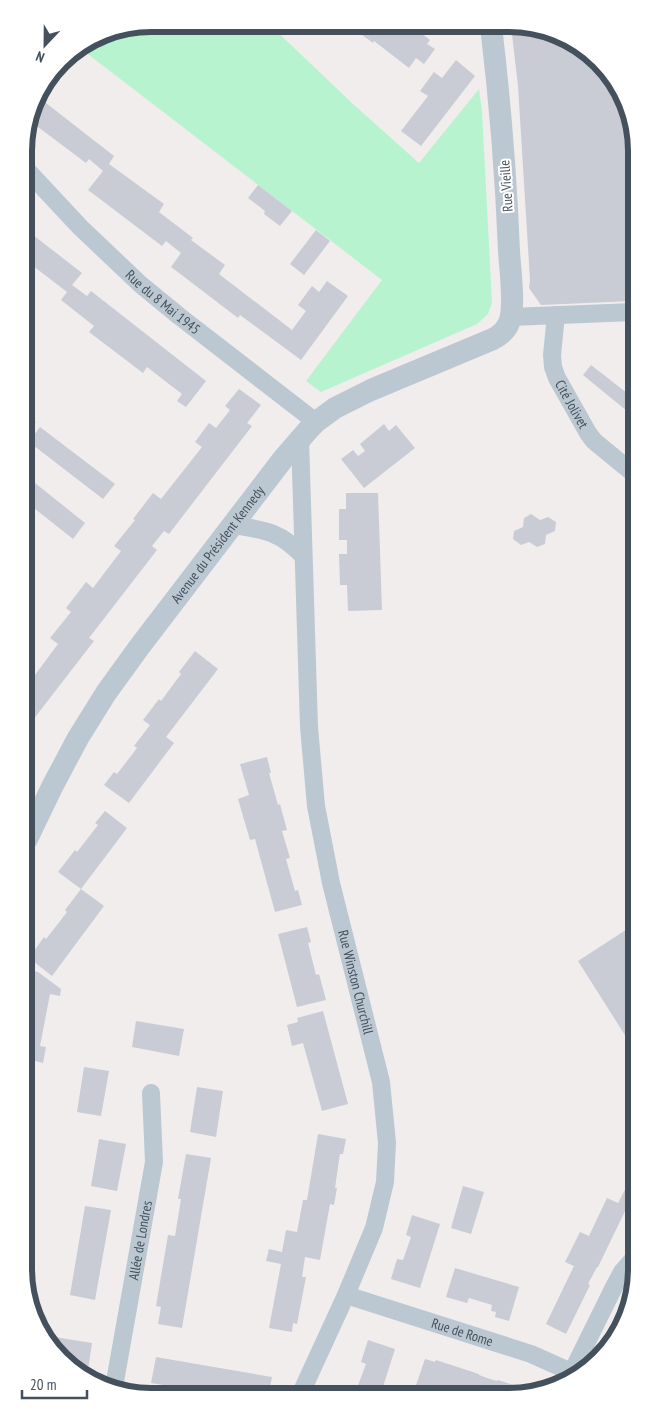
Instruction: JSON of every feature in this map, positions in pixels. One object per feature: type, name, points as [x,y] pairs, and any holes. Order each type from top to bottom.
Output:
[{"type":"street","name":"Rue Vieille","points":[[492,32],[501,110],[509,238],[511,317]]},
{"type":"street","name":"Rue du 8 Mai 1945","points":[[33,177],[80,227],[140,284],[316,422]]},
{"type":"street","points":[[511,317],[628,312]]},
{"type":"street","name":"Cité Jolivet","points":[[556,315],[552,355],[553,367],[557,378],[594,441],[628,469]]},
{"type":"street","name":"Avenue du Président Kennedy","points":[[33,825],[65,761],[94,711],[140,646],[300,439],[316,422],[335,408],[371,390],[501,335],[511,317]]},
{"type":"street","name":"Rue Winston Churchill","points":[[300,439],[309,727],[316,806],[331,883],[381,1082],[386,1126],[387,1163],[382,1198],[374,1228],[303,1388]]},
{"type":"street","points":[[232,525],[262,529],[274,533],[286,540],[303,556]]},
{"type":"street","name":"Allée de Londres","points":[[115,1382],[154,1162],[151,1093]]},
{"type":"street","points":[[580,1363],[614,1287],[627,1266]]},
{"type":"street","name":"Rue de Rome","points":[[346,1295],[531,1354],[568,1371]]},
{"type":"green space","points":[[152,32],[277,32],[353,104],[419,163],[479,89],[482,111],[492,303],[488,314],[477,324],[321,392],[306,381],[382,280],[86,52],[113,39]]},
{"type":"building","points":[[358,32],[420,32],[430,40],[427,44],[435,49],[424,64],[416,58],[409,68],[374,41],[373,43]]},
{"type":"building","points":[[512,32],[547,39],[575,53],[598,73],[612,92],[623,121],[628,152],[628,301],[541,305],[529,288],[518,86]]},
{"type":"building","points":[[456,60],[475,76],[421,146],[401,131],[428,96],[420,91],[434,72],[442,78]]},
{"type":"building","points":[[44,101],[114,156],[109,164],[164,204],[159,212],[193,238],[191,240],[225,265],[219,274],[292,330],[306,311],[298,305],[312,286],[319,292],[327,281],[348,296],[301,360],[240,315],[238,318],[171,267],[181,253],[166,241],[162,246],[88,190],[103,171],[89,159],[86,163],[36,126]]},
{"type":"building","points":[[258,185],[292,211],[280,226],[264,214],[265,211],[248,198]]},
{"type":"building","points":[[316,230],[330,241],[304,275],[290,264]]},
{"type":"building","points":[[33,235],[82,273],[72,285],[87,296],[91,291],[206,381],[186,407],[177,401],[182,394],[147,367],[143,373],[89,332],[94,326],[61,300],[67,292],[33,266]]},
{"type":"building","points":[[591,365],[628,392],[628,412],[583,375]]},
{"type":"building","points":[[239,389],[261,405],[247,423],[252,426],[169,534],[164,531],[152,546],[157,550],[89,638],[94,641],[33,720],[33,678],[58,644],[50,638],[71,612],[66,608],[86,582],[93,588],[121,551],[114,546],[135,520],[133,519],[153,493],[161,499],[202,447],[195,442],[209,423],[216,428],[230,410],[225,406]]},
{"type":"building","points":[[384,424],[389,431],[396,425],[415,448],[364,488],[341,459],[353,450],[358,456],[365,451],[360,444]]},
{"type":"building","points":[[40,427],[115,484],[103,499],[33,445],[33,437]]},
{"type":"building","points":[[33,481],[85,523],[73,539],[33,507]]},
{"type":"building","points":[[346,493],[378,493],[382,610],[348,611],[347,585],[340,585],[339,554],[347,554],[347,540],[339,540],[339,509],[346,509]]},
{"type":"building","points":[[531,514],[540,520],[548,517],[556,522],[555,531],[546,535],[545,544],[537,547],[529,542],[521,545],[513,539],[514,531],[523,527],[524,518]]},
{"type":"building","points":[[195,651],[218,669],[166,737],[174,743],[129,803],[104,785],[114,772],[117,774],[137,748],[134,746],[150,725],[143,720],[159,699],[161,701]]},
{"type":"building","points":[[267,757],[271,773],[269,773],[287,830],[282,831],[290,858],[286,859],[295,891],[298,890],[302,905],[275,912],[255,839],[250,840],[238,799],[249,795],[240,764]]},
{"type":"building","points":[[105,811],[127,828],[81,889],[58,872],[75,850],[77,852],[98,825],[95,823]]},
{"type":"building","points":[[81,889],[104,906],[52,976],[33,961],[33,952],[67,912],[65,910]]},
{"type":"building","points":[[307,927],[311,942],[308,943],[316,975],[319,974],[326,1000],[297,1007],[278,934]]},
{"type":"building","points":[[627,929],[627,1039],[578,961]]},
{"type":"building","points":[[33,971],[38,972],[61,989],[60,996],[50,994],[40,1046],[46,1047],[43,1063],[33,1060]]},
{"type":"building","points":[[323,1011],[348,1104],[322,1111],[303,1043],[292,1046],[287,1025],[298,1022],[297,1018]]},
{"type":"building","points":[[136,1021],[184,1029],[179,1056],[132,1047]]},
{"type":"building","points":[[84,1067],[109,1071],[101,1116],[77,1112]]},
{"type":"building","points":[[197,1087],[223,1091],[216,1137],[190,1132]]},
{"type":"building","points":[[318,1134],[346,1139],[343,1154],[340,1154],[334,1205],[330,1204],[320,1260],[305,1257],[302,1277],[306,1277],[297,1324],[293,1323],[292,1332],[269,1328],[281,1264],[266,1261],[269,1249],[282,1252],[286,1230],[297,1232],[303,1200],[307,1200]]},
{"type":"building","points":[[99,1139],[126,1144],[117,1191],[91,1186]]},
{"type":"building","points":[[186,1154],[211,1158],[182,1328],[158,1324],[161,1307],[156,1306],[168,1235],[175,1236],[181,1199],[178,1199]]},
{"type":"building","points":[[627,1185],[627,1207],[588,1284],[590,1285],[566,1334],[546,1324],[574,1266],[565,1262],[580,1232],[589,1236],[607,1198],[618,1203]]},
{"type":"building","points":[[463,1186],[484,1192],[471,1234],[451,1228]]},
{"type":"building","points":[[85,1206],[111,1210],[95,1300],[70,1295]]},
{"type":"building","points":[[412,1215],[440,1224],[420,1288],[391,1279],[397,1259],[403,1260],[411,1237],[406,1235]]},
{"type":"building","points":[[455,1268],[519,1287],[509,1321],[495,1317],[496,1312],[491,1311],[492,1305],[469,1298],[467,1303],[446,1297]]},
{"type":"building","points":[[54,1337],[92,1343],[88,1369],[67,1353]]},
{"type":"building","points":[[368,1340],[395,1349],[383,1388],[357,1388],[366,1364],[361,1362]]},
{"type":"building","points":[[156,1357],[272,1377],[270,1388],[181,1388],[151,1383]]},
{"type":"building","points":[[425,1359],[435,1362],[436,1360],[518,1387],[508,1388],[415,1388]]}]
